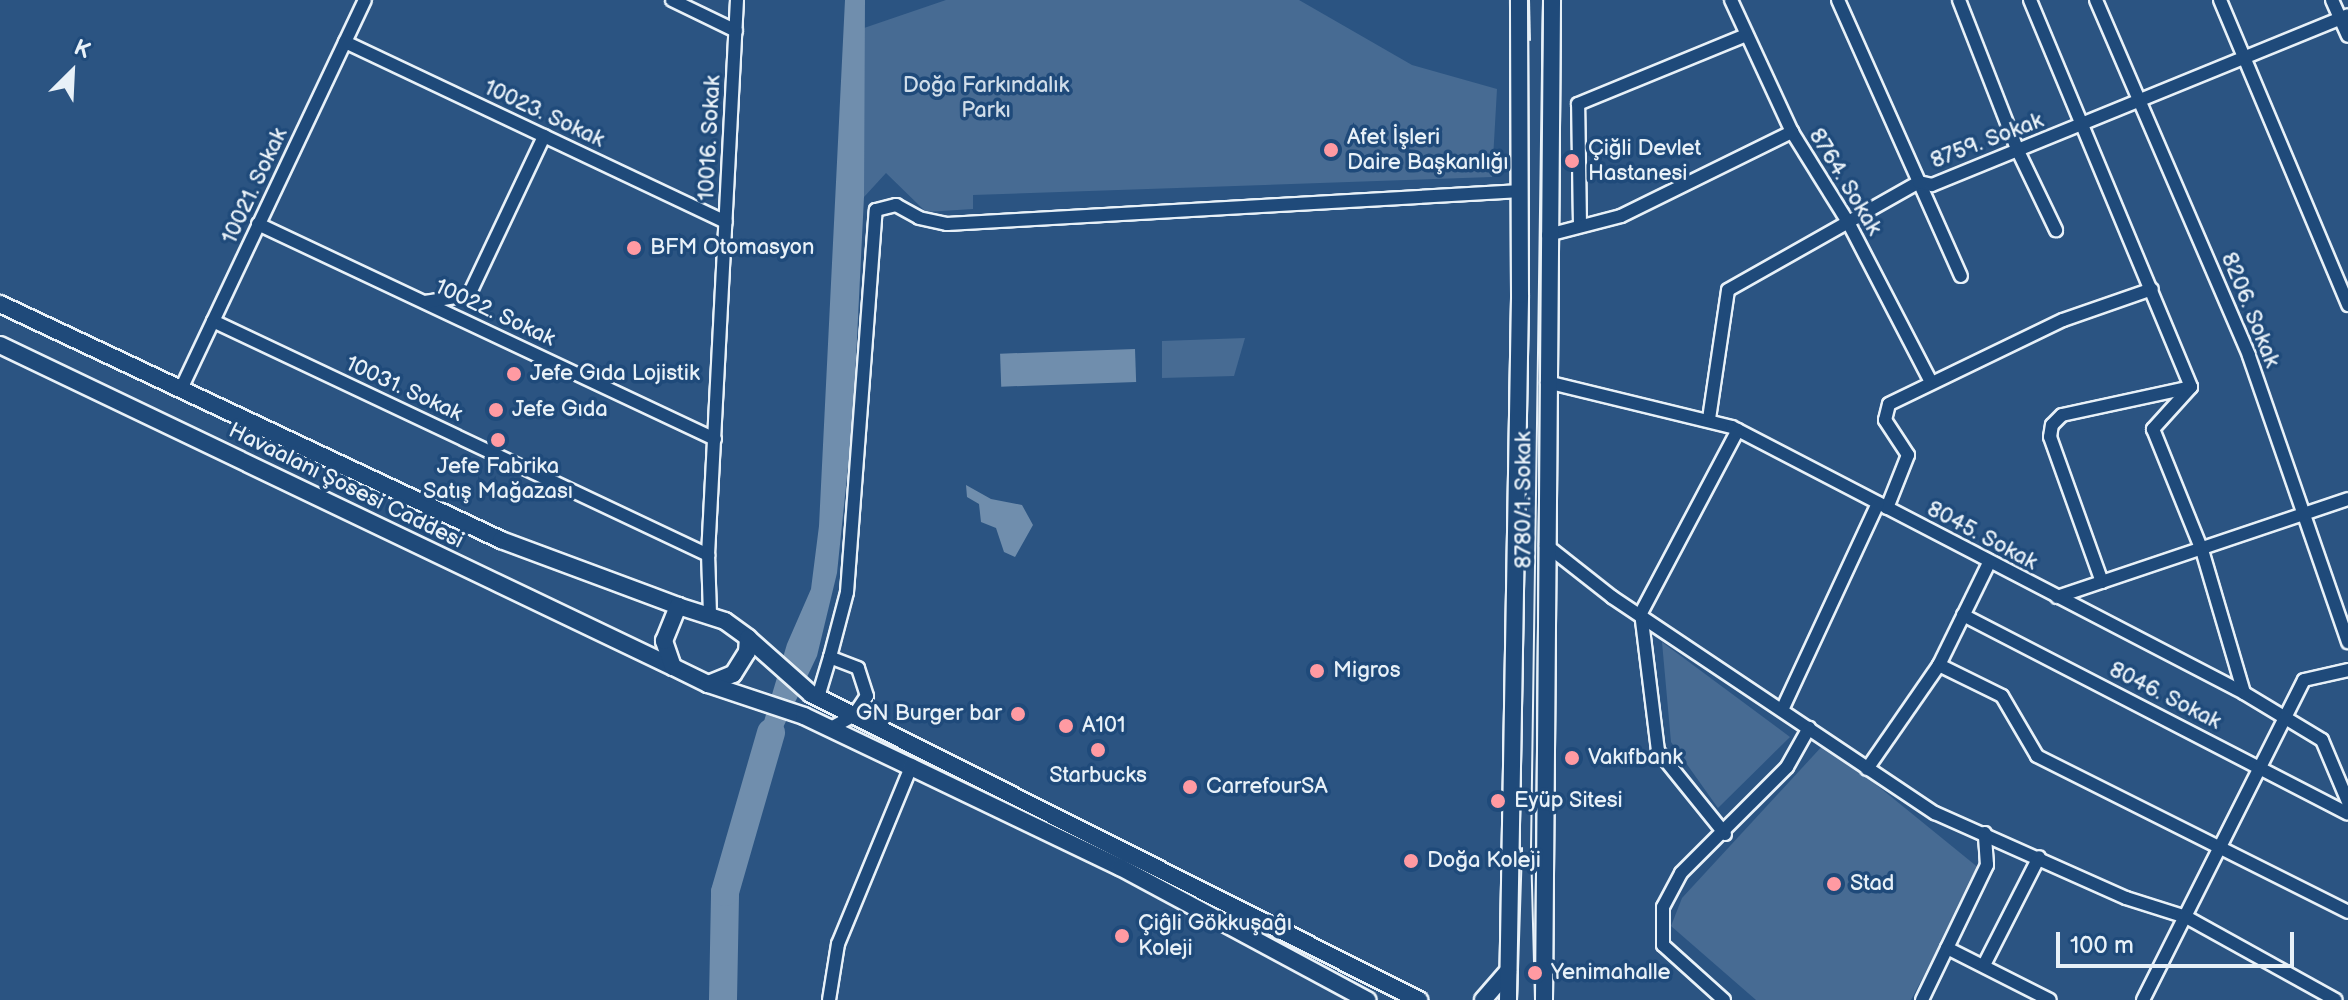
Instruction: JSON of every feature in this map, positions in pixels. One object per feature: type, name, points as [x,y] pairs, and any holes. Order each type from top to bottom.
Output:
[{"type":"street","name":"10021. Sokak","points":[[181,389],[365,0]]},
{"type":"street","points":[[672,0],[736,31]]},
{"type":"street","name":"10016. Sokak","points":[[710,614],[708,555],[737,0]]},
{"type":"street","points":[[1508,1000],[1521,191],[1519,0]]},
{"type":"street","name":"8780/1. Sokak","points":[[1544,1000],[1552,0]]},
{"type":"street","name":"8764. Sokak","points":[[1731,0],[1792,132],[1848,222],[1931,382]]},
{"type":"street","points":[[1838,0],[1961,276]]},
{"type":"street","points":[[1959,0],[2018,151],[2056,230]]},
{"type":"street","points":[[2030,0],[2079,126],[2152,289],[2191,387]]},
{"type":"street","name":"8206. Sokak","points":[[2096,0],[2142,100],[2249,356],[2348,642]]},
{"type":"street","points":[[2220,0],[2348,305]]},
{"type":"street","points":[[2332,0],[2344,16],[2348,36]]},
{"type":"street","name":"8759. Sokak","points":[[1709,419],[1728,290],[1919,182],[1932,185],[2142,100],[2242,55],[2344,16]]},
{"type":"street","points":[[1580,225],[1578,104],[1746,35]]},
{"type":"street","name":"10023. Sokak","points":[[345,42],[726,222]]},
{"type":"street","points":[[1548,235],[1621,216],[1792,132]]},
{"type":"street","points":[[425,302],[469,295],[544,136]]},
{"type":"street","points":[[814,695],[830,657],[847,592],[876,210],[896,205],[947,224],[1521,191]]},
{"type":"street","name":"10022. Sokak","points":[[258,224],[715,439]]},
{"type":"street","points":[[1782,710],[1908,455],[1885,420],[1886,410],[1931,382],[2063,320],[2152,289]]},
{"type":"street","name":"Havaalanı Şosesi Caddesi","points":[[0,304],[501,540],[678,606]]},
{"type":"street","name":"10031. Sokak","points":[[213,321],[708,555]]},
{"type":"street","name":"Havaalanı Şosesi Caddesi","points":[[0,345],[673,667]]},
{"type":"street","name":"8045. Sokak","points":[[1547,382],[1709,419],[1738,430],[2244,693],[2286,722],[2322,740],[2348,802]]},
{"type":"street","points":[[2191,387],[2153,429],[2202,550],[2244,693]]},
{"type":"street","points":[[2102,582],[2050,437],[2052,425],[2062,415],[2191,387]]},
{"type":"street","points":[[1725,834],[1658,751],[1641,613],[1738,430]]},
{"type":"street","points":[[2057,597],[2348,499]]},
{"type":"street","points":[[1546,545],[1612,597],[1641,613],[1935,813],[2126,898],[2186,917],[2336,1000]]},
{"type":"street","points":[[1867,769],[1939,665],[1989,563]]},
{"type":"street","points":[[1367,1000],[1120,867],[831,728],[708,684],[673,667],[664,641],[678,606],[710,614],[748,638],[814,695],[1419,1000]]},
{"type":"street","name":"8046. Sokak","points":[[1963,615],[2348,814]]},
{"type":"street","points":[[708,684],[733,674],[747,652],[748,638]]},
{"type":"street","points":[[830,657],[858,668],[867,696],[854,715],[831,728]]},
{"type":"street","points":[[1939,665],[2002,696],[2037,756],[2348,912]]},
{"type":"street","points":[[2143,1000],[2286,722],[2304,680],[2348,670]]},
{"type":"street","points":[[1724,1000],[1663,945],[1663,907],[1681,873],[1725,834],[1787,767],[1809,728]]},
{"type":"street","points":[[829,1000],[838,944],[911,767]]},
{"type":"street","points":[[1922,1000],[1987,865],[1985,833]]},
{"type":"street","points":[[1984,965],[2039,857]]},
{"type":"street","points":[[1947,948],[2050,1000]]},
{"type":"street","points":[[1483,1000],[1508,971]]},
{"type":"green space","name":"Doğa Farkındalık Parkı","points":[[946,0],[1299,0],[1412,65],[1497,89],[1492,177],[973,195],[973,209],[926,212],[886,173],[864,197],[864,28]]},
{"type":"green space","points":[[1245,338],[1234,376],[1162,378],[1162,341]]},
{"type":"green space","points":[[1662,642],[1790,737],[1718,808],[1671,742]]},
{"type":"green space","name":"Stad","points":[[1825,743],[1980,869],[1911,1000],[1756,1000],[1671,926],[1682,898]]},
{"type":"shaded area","points":[[845,0],[865,0],[864,197],[853,419],[837,573],[817,656],[779,736],[762,728],[787,644],[811,589],[819,526]]},
{"type":"shaded area","points":[[1135,349],[1136,382],[1001,387],[1000,354]]},
{"type":"shaded area","points":[[966,485],[991,499],[1022,505],[1033,525],[1015,557],[1004,552],[996,528],[981,522],[979,504],[967,497]]},
{"type":"waterway","points":[[723,1000],[725,892],[771,733]]},
{"type":"tram line","points":[[1529,0],[1530,40]]},
{"type":"tram line","points":[[1535,1000],[1531,848],[1543,0]]},
{"type":"tram line","points":[[1517,1000],[1522,848]]},
{"type":"place","name":"Afet İşleri Daire Başkanlığı","points":[[1331,150]]},
{"type":"place","name":"Çiğli Devlet Hastanesi","points":[[1572,161]]},
{"type":"place","name":"BFM Otomasyon","points":[[634,248]]},
{"type":"place","name":"Jefe Gıda Lojistik","points":[[514,374]]},
{"type":"place","name":"Jefe Gıda","points":[[496,410]]},
{"type":"place","name":"Jefe Fabrika Satış Mağazası","points":[[498,440]]},
{"type":"place","name":"Migros","points":[[1317,671]]},
{"type":"place","name":"GN Burger bar","points":[[1018,714]]},
{"type":"place","name":"A101","points":[[1066,726]]},
{"type":"place","name":"Starbucks","points":[[1098,750]]},
{"type":"place","name":"Vakıfbank","points":[[1572,758]]},
{"type":"place","name":"CarrefourSA","points":[[1190,787]]},
{"type":"place","name":"Eyüp Sitesi","points":[[1498,801]]},
{"type":"place","name":"Doğa Koleji","points":[[1411,861]]},
{"type":"place","name":"Stad","points":[[1834,884]]},
{"type":"place","name":"Çiĝli Gökkuşaĝı Koleji","points":[[1122,936]]},
{"type":"place","name":"Yenimahalle","points":[[1535,973]]}]
